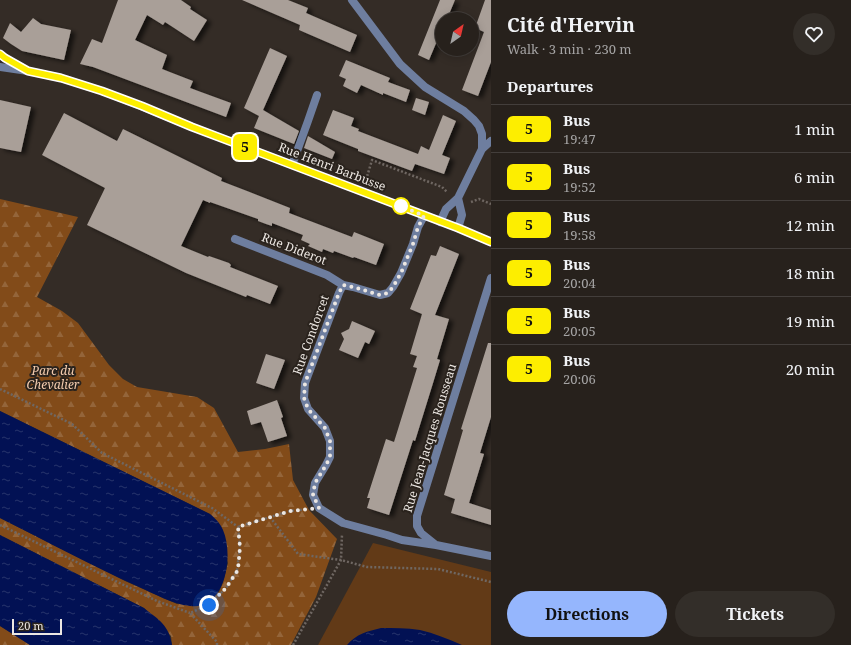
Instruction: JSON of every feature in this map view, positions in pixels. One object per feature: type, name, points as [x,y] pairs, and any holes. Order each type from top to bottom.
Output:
[{"type":"street","points":[[352,0],[400,64],[425,87],[464,111],[474,120],[479,126],[482,134],[482,149]]},
{"type":"street","name":"Rue Henri Barbusse","points":[[0,54],[28,71]]},
{"type":"street","name":"Rue Henri Barbusse","points":[[0,67],[61,78],[102,91],[491,242]]},
{"type":"street","points":[[292,165],[317,96]]},
{"type":"street","points":[[440,222],[446,209],[458,198],[482,149],[491,141]]},
{"type":"street","points":[[458,198],[462,215],[458,228]]},
{"type":"street","name":"Rue Condorcet","points":[[319,508],[313,495],[315,483],[330,457],[330,441],[325,428],[308,409],[304,398],[305,383],[343,285],[380,295],[388,293],[401,273],[413,244],[418,227],[424,216]]},
{"type":"street","name":"Rue Diderot","points":[[235,239],[327,275],[343,285]]},
{"type":"street","name":"Rue Jean-Jacques Rousseau","points":[[491,278],[417,516],[417,526],[421,533],[436,545],[491,556]]},
{"type":"street","points":[[319,508],[343,523],[402,540],[436,545]]},
{"type":"path","points":[[367,174],[372,160],[442,187],[448,194]]},
{"type":"path","points":[[471,202],[479,199],[491,204]]},
{"type":"path","points":[[0,389],[72,424],[102,453],[212,508],[238,527],[240,547],[238,570],[226,588],[209,605],[190,613]]},
{"type":"path","points":[[238,527],[290,511],[319,508]]},
{"type":"path","points":[[270,517],[298,554],[341,560],[368,567],[438,569],[491,582]]},
{"type":"path","points":[[293,645],[341,560],[343,523]]},
{"type":"path","points":[[0,525],[157,601],[190,613],[217,642],[217,645]]},
{"type":"shaded area","points":[[373,543],[491,572],[491,645],[318,645]]},
{"type":"green space","name":"Parc du Chevalier","points":[[0,199],[78,217],[37,297],[62,311],[78,323],[109,365],[123,379],[137,387],[197,397],[214,408],[238,452],[265,449],[289,444],[293,480],[309,510],[337,539],[316,597],[291,645],[172,645],[171,636],[144,608],[0,535],[0,518],[125,581],[177,604],[219,592],[228,563],[210,514],[0,411]]},
{"type":"green space","points":[[0,626],[30,645],[0,645]]},
{"type":"water","points":[[0,411],[210,514],[219,523],[223,530],[228,553],[224,579],[219,590],[212,599],[202,605],[190,606],[170,601],[104,571],[0,518]]},
{"type":"water","points":[[0,535],[144,608],[159,620],[166,628],[171,638],[172,645],[30,645],[0,626]]},
{"type":"water","points":[[381,628],[405,628],[420,630],[436,634],[462,645],[347,645],[358,636]]},
{"type":"building","points":[[118,0],[181,0],[191,7],[190,9],[207,20],[194,41],[165,22],[163,25],[147,15],[135,40],[167,55],[162,69],[193,81],[190,88],[231,103],[226,117],[93,67],[80,64],[92,39],[102,43]]},
{"type":"building","points":[[242,0],[288,0],[308,8],[306,13],[357,35],[350,52],[299,30],[300,25]]},
{"type":"building","points":[[440,0],[455,0],[450,12],[435,12]]},
{"type":"building","points":[[485,0],[491,0],[491,62],[478,96],[462,90],[475,56],[479,56],[479,45],[484,32],[479,30],[479,17]]},
{"type":"building","points":[[435,12],[435,46],[429,60],[418,55]]},
{"type":"building","points":[[33,18],[41,24],[71,30],[64,60],[22,51],[3,38],[10,23],[21,32]]},
{"type":"building","points":[[270,48],[287,56],[263,110],[299,131],[294,144],[254,128],[259,116],[244,108]]},
{"type":"building","points":[[346,60],[390,78],[388,82],[410,90],[406,102],[383,93],[383,95],[361,85],[357,93],[343,86],[346,79],[339,76]]},
{"type":"building","points":[[416,98],[429,102],[425,115],[412,110]]},
{"type":"building","points":[[0,100],[31,107],[21,152],[0,148]]},
{"type":"building","points":[[333,110],[354,118],[351,126],[359,129],[358,131],[418,154],[421,146],[429,150],[443,115],[456,121],[442,155],[450,158],[444,174],[415,164],[412,171],[358,151],[358,149],[323,135]]},
{"type":"building","points":[[64,113],[117,141],[123,129],[222,178],[221,181],[290,208],[289,213],[352,237],[354,232],[384,244],[376,265],[334,251],[333,253],[323,249],[322,252],[308,246],[310,244],[301,240],[303,235],[272,223],[272,226],[266,224],[258,221],[258,219],[203,200],[181,246],[208,257],[209,256],[229,263],[231,265],[230,267],[278,286],[270,304],[247,295],[246,297],[186,273],[87,225],[105,188],[42,155]]},
{"type":"building","points":[[308,136],[335,152],[332,159],[304,148]]},
{"type":"building","points":[[440,246],[459,254],[435,315],[449,319],[437,359],[440,360],[433,383],[415,441],[413,440],[389,515],[367,508],[370,498],[367,498],[386,439],[394,442],[417,368],[413,367],[417,356],[410,354],[422,314],[410,309],[431,255],[436,256]]},
{"type":"building","points":[[352,321],[375,331],[369,344],[365,342],[358,358],[339,350],[344,339],[341,333],[349,329]]},
{"type":"building","points":[[488,343],[491,343],[491,417],[480,453],[484,454],[469,503],[491,510],[491,525],[451,513],[455,499],[444,495],[463,430],[461,429]]},
{"type":"building","points":[[266,354],[285,360],[274,389],[256,383]]},
{"type":"building","points":[[277,400],[283,417],[281,418],[287,436],[268,442],[261,422],[251,425],[247,411]]},
{"type":"bus line","name":"5","points":[[0,54],[28,71],[61,78],[102,91],[491,242]]},
{"type":"route","points":[[209,605],[226,588],[238,570],[240,547],[238,527],[290,511],[319,508],[313,495],[315,483],[330,457],[330,441],[325,428],[308,409],[304,398],[305,383],[343,285],[380,295],[388,293],[401,273],[413,244],[418,227],[424,216],[401,206]]}]
